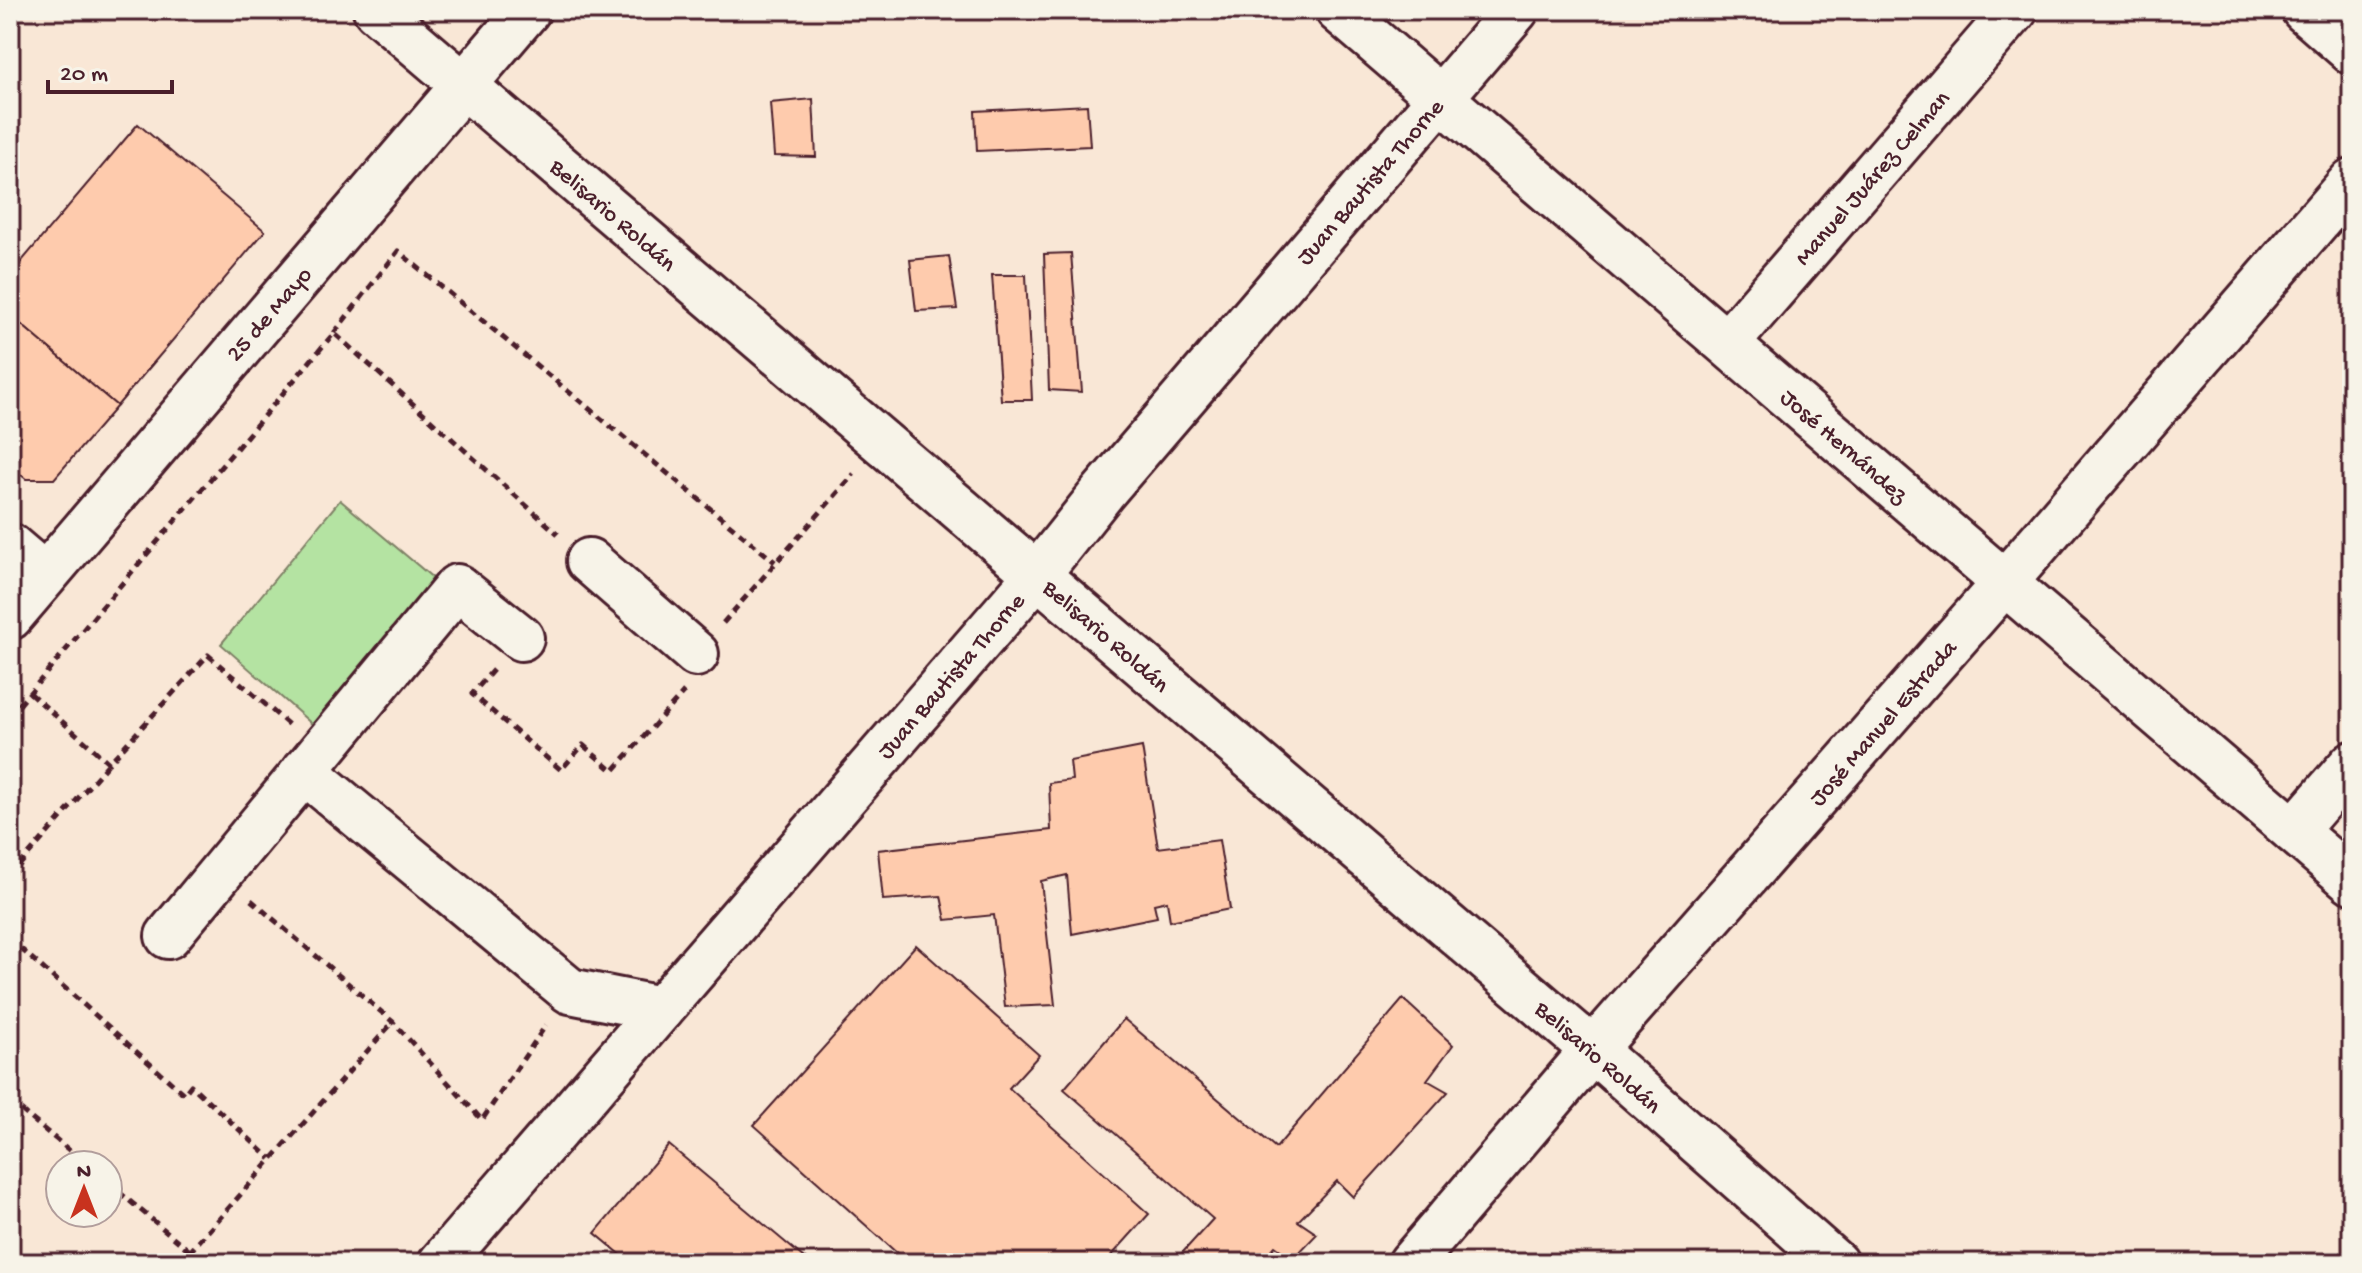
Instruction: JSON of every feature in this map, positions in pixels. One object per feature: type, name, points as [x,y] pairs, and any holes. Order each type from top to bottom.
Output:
[{"type":"street","name":"Belisario Roldán","points":[[376,10],[1593,1050],[1835,1263]]},
{"type":"street","name":"25 de Mayo","points":[[10,617],[528,10]]},
{"type":"street","name":"José Hernández","points":[[1338,10],[2352,881]]},
{"type":"street","name":"Juan Bautista Thorne","points":[[441,1263],[1037,575],[1103,492],[1516,10]]},
{"type":"street","name":"Manuel Juárez Celman","points":[[1727,343],[2015,10]]},
{"type":"street","points":[[2304,10],[2352,52]]},
{"type":"street","name":"José Manuel Estrada","points":[[1411,1263],[1593,1050],[2005,582],[2352,181]]},
{"type":"street","points":[[10,546],[44,575]]},
{"type":"street","points":[[589,561],[696,654]]},
{"type":"street","points":[[168,936],[457,587],[521,638]]},
{"type":"street","points":[[312,761],[570,991],[661,1009]]},
{"type":"street","points":[[2294,831],[2352,764]]},
{"type":"path","points":[[10,716],[334,333],[398,251],[775,562]]},
{"type":"path","points":[[334,333],[589,561]]},
{"type":"path","points":[[10,876],[208,655],[312,761]]},
{"type":"path","points":[[30,693],[109,763]]},
{"type":"path","points":[[219,874],[393,1022],[482,1120],[570,991]]},
{"type":"path","points":[[10,939],[184,1094],[191,1085],[271,1159]]},
{"type":"path","points":[[180,1263],[393,1022]]},
{"type":"path","points":[[10,1101],[68,1149]]},
{"type":"path","points":[[124,1196],[190,1251]]},
{"type":"green space","points":[[340,500],[434,579],[313,725],[221,644]]},
{"type":"building","points":[[813,99],[816,157],[774,156],[770,103]]},
{"type":"building","points":[[1087,105],[1090,146],[977,151],[975,111]]},
{"type":"building","points":[[138,124],[265,231],[117,406],[10,315],[10,275]]},
{"type":"building","points":[[1071,253],[1082,392],[1049,390],[1044,254]]},
{"type":"building","points":[[949,256],[957,309],[916,311],[910,260]]},
{"type":"building","points":[[992,275],[1026,275],[1032,400],[1001,400]]},
{"type":"building","points":[[10,315],[117,406],[54,479],[26,479],[10,466]]},
{"type":"building","points":[[1142,747],[1158,848],[1219,840],[1230,909],[1170,921],[1167,901],[1154,904],[1157,917],[1072,934],[1067,875],[1041,881],[1055,1005],[1005,1007],[994,915],[946,920],[941,896],[883,900],[878,850],[1051,830],[1049,783],[1072,780],[1070,761]]},
{"type":"building","points":[[916,945],[1039,1055],[1009,1088],[1149,1214],[1105,1263],[908,1263],[754,1125]]},
{"type":"building","points":[[1403,999],[1453,1045],[1427,1080],[1448,1092],[1353,1197],[1337,1181],[1298,1221],[1317,1234],[1293,1259],[1275,1246],[1260,1263],[1173,1263],[1213,1219],[1064,1089],[1124,1019],[1276,1148]]},
{"type":"building","points":[[669,1145],[810,1263],[631,1263],[595,1233]]}]
